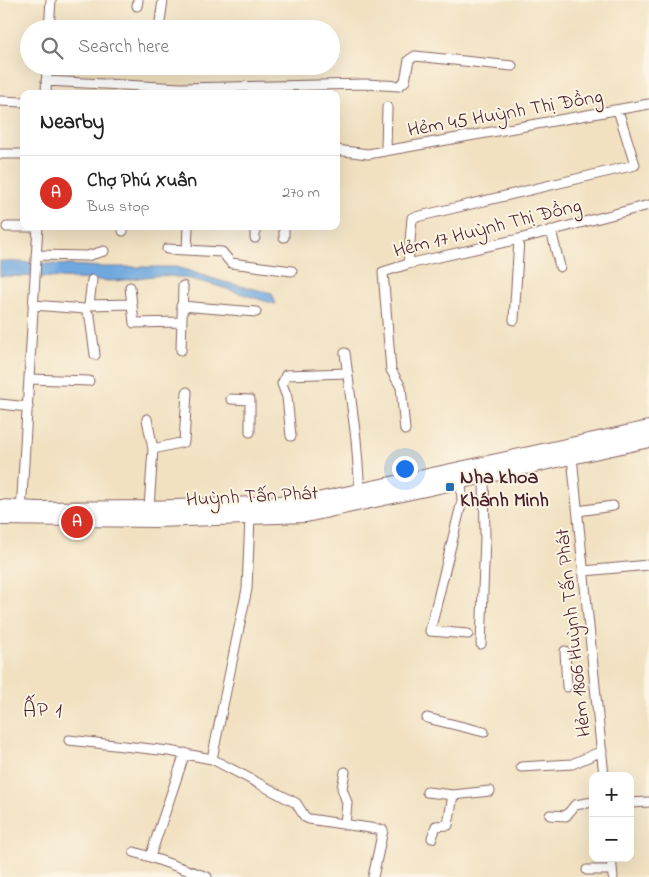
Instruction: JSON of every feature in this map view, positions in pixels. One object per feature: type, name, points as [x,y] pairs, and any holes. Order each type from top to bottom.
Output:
[{"type":"main road","name":"Huỳnh Tấn Phát","points":[[0,507],[21,514],[250,511],[308,502],[649,428]]},
{"type":"main road","name":"Huỳnh Tấn Phát","points":[[0,518],[21,514],[149,508],[250,511],[306,515],[649,440]]},
{"type":"street","points":[[50,20],[51,0]]},
{"type":"street","points":[[160,20],[163,0]]},
{"type":"street","points":[[46,81],[181,88],[366,84],[399,86],[405,81],[409,60],[415,56],[512,66]]},
{"type":"street","points":[[46,75],[46,90]]},
{"type":"street","points":[[0,101],[20,102]]},
{"type":"street","name":"Hẻm 45 Huỳnh Thị Đồng","points":[[340,150],[368,154],[649,104]]},
{"type":"street","points":[[386,150],[387,107]]},
{"type":"street","points":[[408,264],[412,218],[635,165],[618,110]]},
{"type":"street","points":[[0,154],[20,154]]},
{"type":"street","name":"Hẻm 17 Huỳnh Thị Đồng","points":[[405,430],[401,387],[391,370],[381,278],[383,272],[408,264],[519,239],[649,205]]},
{"type":"street","points":[[7,227],[20,227]]},
{"type":"street","points":[[21,514],[38,230]]},
{"type":"street","points":[[187,250],[188,230]]},
{"type":"street","points":[[255,230],[255,238]]},
{"type":"street","points":[[284,230],[284,237]]},
{"type":"street","points":[[551,230],[560,267]]},
{"type":"street","points":[[514,320],[519,239]]},
{"type":"street","points":[[167,249],[222,252],[231,263],[292,271]]},
{"type":"street","points":[[36,257],[87,256],[104,251]]},
{"type":"street","points":[[92,280],[90,305],[130,304]]},
{"type":"street","points":[[181,350],[183,286]]},
{"type":"street","points":[[130,287],[130,304],[134,323],[181,322]]},
{"type":"street","points":[[33,305],[85,309],[90,317],[95,354]]},
{"type":"street","points":[[181,306],[256,312]]},
{"type":"street","points":[[345,353],[356,439],[360,491]]},
{"type":"street","points":[[291,436],[287,397],[282,384],[286,375],[348,373]]},
{"type":"street","points":[[30,379],[88,381]]},
{"type":"street","points":[[153,450],[184,442],[187,392]]},
{"type":"street","points":[[231,399],[250,400],[250,432]]},
{"type":"street","points":[[0,404],[28,407]]},
{"type":"street","points":[[146,419],[153,450],[149,508]]},
{"type":"street","name":"Hẻm 1806 Huỳnh Tấn Phát","points":[[572,456],[604,772]]},
{"type":"street","points":[[481,644],[485,538],[484,476]]},
{"type":"street","points":[[461,481],[462,501],[430,631],[468,634]]},
{"type":"street","points":[[578,511],[613,506]]},
{"type":"street","points":[[212,759],[247,589],[250,511]]},
{"type":"street","points":[[584,571],[649,565]]},
{"type":"street","points":[[565,651],[566,687]]},
{"type":"street","points":[[427,718],[484,732]]},
{"type":"street","points":[[69,740],[186,753],[212,759],[296,803],[304,817],[383,830],[373,877]]},
{"type":"street","points":[[521,767],[572,764],[602,751]]},
{"type":"street","points":[[150,857],[186,753]]},
{"type":"street","points":[[345,772],[342,788],[347,803],[345,825]]},
{"type":"street","points":[[427,792],[453,795],[490,791]]},
{"type":"street","points":[[432,838],[436,826],[448,825],[453,795]]},
{"type":"street","points":[[634,803],[649,802]]},
{"type":"street","points":[[550,815],[565,816],[575,805],[589,803]]},
{"type":"street","points":[[134,852],[204,876]]},
{"type":"street","points":[[587,870],[613,874]]},
{"type":"water","points":[[0,261],[104,267],[177,267],[224,282],[272,293],[276,304],[196,280],[169,276],[111,281],[0,276]]},
{"type":"place","name":"Nha khoa Khánh Minh","points":[[450,487]]},
{"type":"place","name":"Chợ Phú Xuân","points":[[77,522]]},
{"type":"district","name":"ẤP 1","points":[[43,710]]}]
